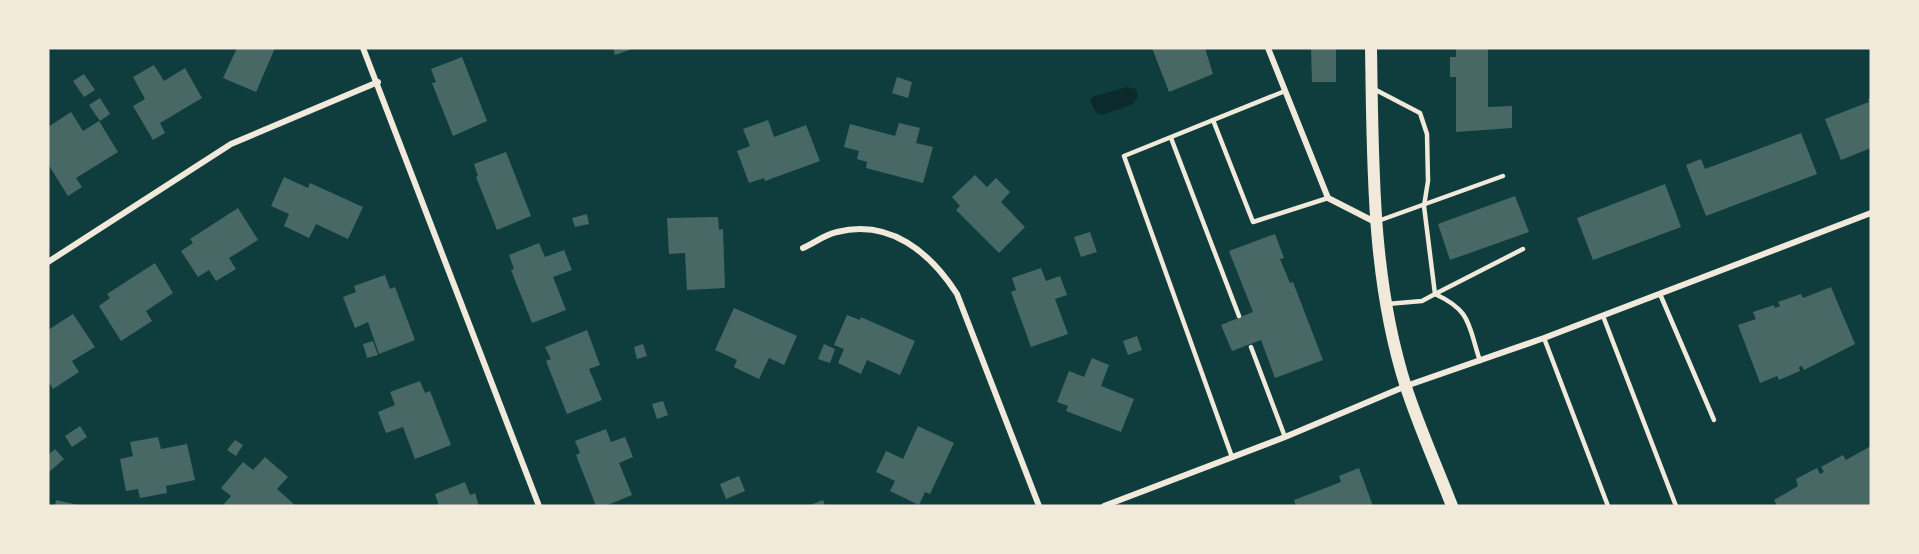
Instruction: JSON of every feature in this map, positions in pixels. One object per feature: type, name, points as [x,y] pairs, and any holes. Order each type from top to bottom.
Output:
[{"type":"main road","points":[[1371,48],[1376,222],[1386,304],[1406,386],[1452,506]]},
{"type":"street","points":[[363,48],[378,82],[539,506]]},
{"type":"street","points":[[1268,48],[1328,198],[1376,222]]},
{"type":"street","points":[[48,262],[231,144],[378,82]]},
{"type":"street","points":[[1104,506],[1286,436],[1406,386],[1544,338],[1871,213]]},
{"type":"street","points":[[803,248],[835,232],[858,229],[880,230],[902,238],[923,252],[941,269],[957,294],[1039,506]]},
{"type":"lane","points":[[1372,87],[1420,113],[1427,134],[1428,181],[1424,206],[1435,294]]},
{"type":"lane","points":[[1232,457],[1124,156],[1285,91]]},
{"type":"lane","points":[[1213,120],[1253,222],[1328,198]]},
{"type":"lane","points":[[1171,138],[1239,316]]},
{"type":"lane","points":[[1376,222],[1503,176]]},
{"type":"lane","points":[[1386,304],[1422,301],[1523,249]]},
{"type":"lane","points":[[1435,294],[1456,304],[1464,314],[1480,361]]},
{"type":"lane","points":[[1660,294],[1714,420]]},
{"type":"lane","points":[[1603,316],[1676,506]]},
{"type":"lane","points":[[1544,338],[1608,506]]},
{"type":"lane","points":[[1251,346],[1286,436]]},
{"type":"water","points":[[1127,87],[1136,89],[1138,96],[1133,104],[1102,115],[1096,112],[1090,101],[1092,97]]},
{"type":"building","points":[[237,48],[275,48],[256,92],[223,78]]},
{"type":"building","points":[[613,48],[635,48],[615,55]]},
{"type":"building","points":[[1152,48],[1205,48],[1213,74],[1169,92]]},
{"type":"building","points":[[1311,48],[1336,48],[1336,82],[1312,82]]},
{"type":"building","points":[[1456,48],[1488,48],[1488,107],[1512,106],[1512,128],[1456,132],[1456,77],[1450,77],[1450,57],[1456,57]]},
{"type":"building","points":[[462,57],[487,121],[453,136],[432,83],[436,82],[431,69]]},
{"type":"building","points":[[154,65],[164,81],[185,68],[202,98],[160,123],[165,133],[153,140],[133,106],[145,99],[133,77]]},
{"type":"building","points":[[84,74],[95,90],[84,97],[73,81]]},
{"type":"building","points":[[897,77],[912,82],[908,98],[892,93]]},
{"type":"building","points":[[100,98],[110,114],[100,121],[89,105]]},
{"type":"building","points":[[1871,98],[1871,148],[1841,160],[1825,119],[1869,102],[1868,99]]},
{"type":"building","points":[[71,112],[83,131],[99,121],[118,152],[76,178],[82,187],[68,196],[48,164],[48,127]]},
{"type":"building","points":[[768,120],[774,137],[806,125],[820,161],[765,181],[764,178],[749,183],[737,151],[750,146],[743,129]]},
{"type":"building","points":[[899,123],[920,128],[916,143],[933,147],[923,183],[866,168],[867,162],[857,159],[859,151],[844,147],[850,124],[895,136]]},
{"type":"building","points":[[1801,133],[1817,174],[1706,216],[1686,165],[1701,159],[1705,169]]},
{"type":"building","points":[[506,152],[531,216],[497,230],[476,177],[478,176],[474,164]]},
{"type":"building","points":[[975,175],[987,187],[996,178],[1010,192],[1001,202],[1025,227],[999,253],[956,210],[960,206],[952,197]]},
{"type":"building","points":[[284,177],[308,188],[310,183],[363,207],[348,239],[316,224],[309,238],[284,226],[289,214],[271,206]]},
{"type":"building","points":[[1665,184],[1681,227],[1593,260],[1577,218]]},
{"type":"building","points":[[1515,196],[1529,232],[1450,260],[1438,224]]},
{"type":"building","points":[[238,208],[258,240],[229,258],[236,269],[216,281],[209,270],[198,277],[181,251],[193,243],[190,239]]},
{"type":"building","points":[[587,214],[589,224],[575,227],[572,218]]},
{"type":"building","points":[[718,217],[719,230],[723,229],[725,288],[687,290],[685,253],[669,254],[667,218]]},
{"type":"building","points":[[1090,232],[1097,252],[1081,257],[1074,237]]},
{"type":"building","points":[[1275,234],[1284,258],[1280,259],[1290,283],[1293,282],[1323,360],[1275,378],[1261,340],[1232,351],[1221,325],[1253,312],[1229,251]]},
{"type":"building","points":[[539,243],[545,257],[564,250],[572,270],[553,277],[566,310],[532,323],[511,270],[514,269],[509,255]]},
{"type":"building","points":[[155,263],[173,293],[146,311],[152,321],[121,341],[99,306],[110,298],[107,294]]},
{"type":"building","points":[[1041,268],[1046,281],[1060,276],[1067,295],[1055,299],[1068,334],[1031,347],[1011,292],[1016,290],[1012,278]]},
{"type":"building","points":[[385,275],[390,289],[395,287],[415,340],[379,354],[368,322],[355,328],[343,297],[356,292],[354,286]]},
{"type":"building","points":[[1831,287],[1855,344],[1804,370],[1802,366],[1799,367],[1800,371],[1779,380],[1777,376],[1760,383],[1738,325],[1756,319],[1753,312],[1774,305],[1775,308],[1780,306],[1778,302],[1801,294],[1803,298]]},
{"type":"building","points":[[734,308],[797,336],[784,365],[769,358],[759,379],[734,367],[737,360],[715,350]]},
{"type":"building","points":[[73,314],[95,347],[72,361],[79,372],[53,389],[48,381],[48,330]]},
{"type":"building","points":[[847,315],[860,320],[861,317],[915,341],[900,375],[867,360],[861,374],[838,363],[844,349],[834,345]]},
{"type":"building","points":[[587,330],[600,365],[589,369],[602,400],[567,414],[546,361],[551,359],[545,347]]},
{"type":"building","points":[[1137,336],[1142,350],[1128,355],[1123,341]]},
{"type":"building","points":[[373,341],[378,355],[367,358],[363,344]]},
{"type":"building","points":[[643,344],[647,356],[637,359],[634,347]]},
{"type":"building","points":[[824,344],[835,349],[830,363],[818,359]]},
{"type":"building","points":[[1092,358],[1109,365],[1101,386],[1134,399],[1121,432],[1066,411],[1068,406],[1057,402],[1069,371],[1084,377]]},
{"type":"building","points":[[420,381],[425,393],[430,391],[451,445],[415,459],[403,427],[386,433],[378,412],[395,405],[390,392]]},
{"type":"building","points":[[663,401],[668,415],[657,419],[652,404]]},
{"type":"building","points":[[80,426],[87,437],[72,447],[65,436]]},
{"type":"building","points":[[918,426],[954,443],[930,494],[925,492],[919,505],[890,491],[895,481],[876,472],[886,451],[903,459]]},
{"type":"building","points":[[606,429],[611,442],[625,437],[633,457],[619,463],[632,495],[605,506],[596,506],[576,455],[580,453],[575,441]]},
{"type":"building","points":[[158,437],[161,449],[187,444],[195,480],[166,486],[167,493],[140,498],[138,489],[126,491],[120,459],[133,456],[130,442]]},
{"type":"building","points":[[235,440],[243,445],[236,456],[227,450]]},
{"type":"building","points":[[1871,446],[1871,506],[1777,506],[1774,500],[1798,486],[1796,479],[1817,468],[1820,474],[1824,472],[1821,467],[1843,455],[1846,460]]},
{"type":"building","points":[[55,449],[64,459],[49,472],[48,455]]},
{"type":"building","points":[[265,457],[288,477],[277,489],[296,506],[227,506],[224,504],[231,496],[221,488],[243,462],[253,470]]},
{"type":"building","points":[[1359,468],[1373,506],[1296,506],[1294,500],[1341,482],[1339,476]]},
{"type":"building","points":[[739,476],[745,491],[726,499],[720,484]]},
{"type":"building","points":[[465,482],[470,495],[475,493],[479,506],[439,506],[435,494]]},
{"type":"building","points":[[56,500],[78,505],[78,506],[55,506]]},
{"type":"building","points":[[823,500],[825,506],[808,506]]}]
